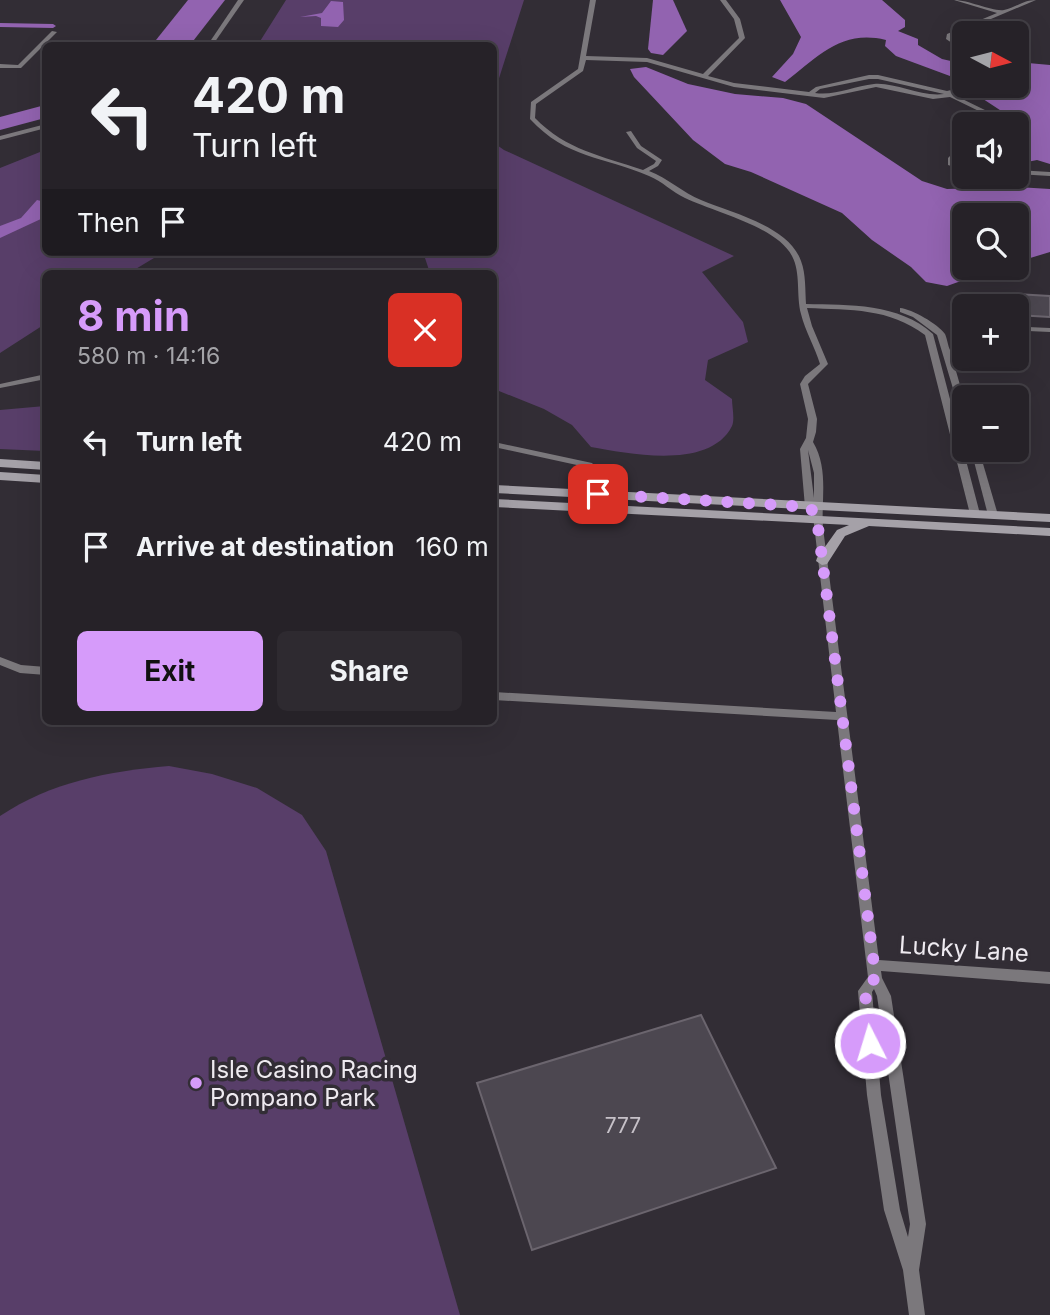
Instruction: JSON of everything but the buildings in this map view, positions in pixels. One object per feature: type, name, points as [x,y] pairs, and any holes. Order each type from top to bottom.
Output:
[{"type":"main road","points":[[0,463],[42,466]]},
{"type":"main road","points":[[0,476],[42,479]]},
{"type":"main road","points":[[497,489],[816,511],[869,522],[1050,532]]},
{"type":"main road","points":[[497,496],[574,501],[598,494]]},
{"type":"main road","points":[[497,503],[1050,518]]},
{"type":"main road","points":[[822,561],[841,533],[869,522]]},
{"type":"street","points":[[212,42],[241,0]]},
{"type":"street","points":[[593,0],[581,70],[533,103],[531,118],[557,140],[574,149],[600,160],[643,172],[690,198],[781,239],[796,257],[805,318],[824,364],[805,382],[813,426],[809,443],[804,449],[816,511],[875,972],[884,996],[918,1224],[911,1270]]},
{"type":"street","points":[[704,76],[742,38],[737,19],[723,0]]},
{"type":"street","points":[[957,0],[999,12]]},
{"type":"street","points":[[979,21],[1032,0]]},
{"type":"street","points":[[44,42],[54,32]]},
{"type":"street","points":[[0,66],[19,67],[42,44]]},
{"type":"street","points":[[584,58],[647,60],[745,87],[824,96],[875,85],[933,97],[950,94]]},
{"type":"street","points":[[811,93],[818,88],[872,77],[950,94],[985,112]]},
{"type":"street","points":[[0,138],[42,127]]},
{"type":"street","points":[[629,132],[639,148],[659,160],[656,165],[643,172]]},
{"type":"street","points":[[1029,173],[1050,174]]},
{"type":"street","points":[[803,302],[855,302],[899,309],[916,315],[941,334],[957,385]]},
{"type":"street","points":[[803,302],[879,310],[898,315],[921,327],[929,334],[952,416]]},
{"type":"street","points":[[1029,329],[1050,330]]},
{"type":"street","points":[[0,386],[42,377]]},
{"type":"street","points":[[946,399],[952,399]]},
{"type":"street","points":[[497,446],[589,465],[600,478],[598,494]]},
{"type":"street","points":[[965,462],[975,514]]},
{"type":"street","points":[[978,462],[993,515]]},
{"type":"street","points":[[0,661],[20,669],[42,671]]},
{"type":"street","points":[[497,696],[841,716]]},
{"type":"street","points":[[875,972],[865,991],[874,1095],[892,1210],[911,1270],[917,1315]]},
{"type":"street","name":"Lucky Lane","points":[[875,972],[1050,978]]},
{"type":"shaded area","points":[[188,0],[225,0],[192,42],[154,42]]},
{"type":"shaded area","points":[[286,0],[524,0],[497,85],[497,42],[260,42]]},
{"type":"shaded area","points":[[653,0],[673,0],[687,31],[663,55],[651,53],[648,49]]},
{"type":"shaded area","points":[[780,0],[882,0],[905,20],[905,27],[898,31],[918,39],[918,45],[942,59],[952,61],[952,77],[896,56],[885,46],[886,40],[856,38],[831,48],[785,82],[772,77],[793,54],[801,37]]},
{"type":"shaded area","points":[[331,1],[343,2],[344,20],[338,27],[321,26],[321,18],[316,16],[300,17],[322,13]]},
{"type":"shaded area","points":[[1029,63],[1050,65],[1050,164],[1037,160],[1029,162],[1029,112],[1003,112],[982,98],[1029,98]]},
{"type":"shaded area","points":[[646,67],[688,84],[806,104],[922,181],[947,189],[1050,189],[1050,252],[1029,258],[1029,203],[952,203],[952,280],[964,280],[947,286],[926,282],[842,213],[751,172],[725,164],[693,140],[634,77],[630,69]]},
{"type":"shaded area","points":[[42,106],[42,119],[0,130],[0,117]]},
{"type":"shaded area","points":[[497,145],[734,256],[702,272],[743,322],[748,342],[708,360],[705,380],[732,399],[732,426],[721,440],[706,449],[688,454],[647,455],[591,447],[572,425],[544,409],[497,390],[497,270],[429,270],[424,256],[497,256]]},
{"type":"shaded area","points":[[42,151],[42,256],[157,256],[134,270],[42,270],[42,326],[0,353],[0,168]]},
{"type":"shaded area","points":[[37,200],[42,201],[42,218],[0,238],[0,226],[21,218]]},
{"type":"shaded area","points":[[42,406],[42,451],[0,449],[0,410]]},
{"type":"shaded area","name":"Isle Casino Racing Pompano Park","points":[[169,766],[212,774],[257,788],[302,815],[326,851],[460,1315],[0,1315],[0,816],[39,795],[81,780],[124,771]]},
{"type":"waterway","points":[[0,25],[53,26]]},
{"type":"place","name":"Isle Casino Racing Pompano Park","points":[[196,1083]]},
{"type":"route","points":[[598,494],[810,507],[817,519],[874,965],[875,978],[865,991],[870,1043]]}]
